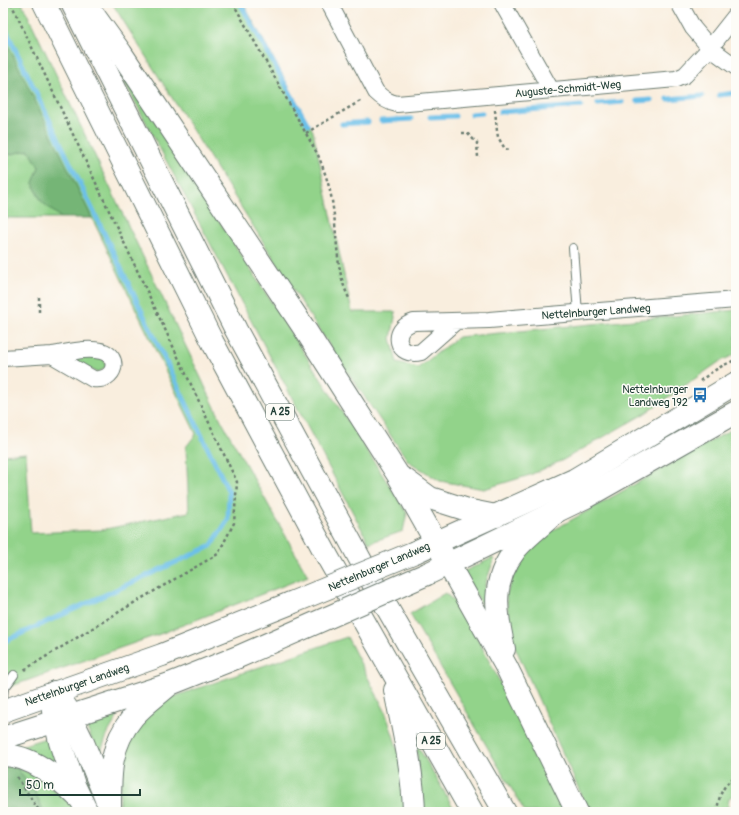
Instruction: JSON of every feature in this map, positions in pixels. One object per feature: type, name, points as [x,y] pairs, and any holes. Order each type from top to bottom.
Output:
[{"type":"main road","name":"A 25","points":[[44,3],[220,356],[327,556],[472,812]]},
{"type":"main road","name":"A 25","points":[[72,3],[236,330],[374,585],[505,812]]},
{"type":"main road","points":[[85,3],[121,52],[302,324],[398,475],[507,668],[577,812]]},
{"type":"main road","name":"Nettelnburger Landweg","points":[[6,743],[55,692],[162,655],[291,604],[437,543],[574,480],[736,383]]},
{"type":"main road","points":[[84,805],[58,779],[30,762],[6,743],[63,718],[170,684],[238,657],[427,574],[586,498],[736,412]]},
{"type":"main road","points":[[398,475],[430,498],[470,511],[496,516]]},
{"type":"main road","points":[[507,668],[498,620],[498,588],[504,567],[517,548],[554,514]]},
{"type":"main road","points":[[390,669],[410,761],[414,791],[414,812]]},
{"type":"main road","points":[[111,810],[110,782],[116,746],[124,730],[134,716],[170,684]]},
{"type":"main road","points":[[55,692],[52,711],[63,718],[82,740],[111,810]]},
{"type":"main road","points":[[63,718],[60,742],[68,769],[84,805]]},
{"type":"street","points":[[328,3],[379,95]]},
{"type":"street","points":[[502,3],[551,90]]},
{"type":"street","points":[[679,3],[692,28],[710,48],[736,68]]},
{"type":"street","name":"Auguste-Schmidt-Weg","points":[[379,95],[389,102],[397,104],[681,78],[710,48],[736,15]]},
{"type":"street","name":"Nettelnburger Landweg","points":[[455,322],[736,300]]},
{"type":"street","points":[[3,358],[52,354]]},
{"type":"lane","points":[[573,248],[578,313]]},
{"type":"lane","points":[[3,698],[4,689],[14,675]]},
{"type":"path","points":[[11,3],[237,482],[234,524],[218,554],[137,600],[14,675]]},
{"type":"path","points":[[233,3],[318,155],[326,176],[333,208],[338,259],[346,293],[350,300]]},
{"type":"path","points":[[306,133],[379,95]]},
{"type":"path","points":[[493,96],[498,137],[505,149],[511,150]]},
{"type":"path","points":[[462,133],[467,133],[477,143],[478,157]]},
{"type":"path","points":[[38,297],[39,315]]},
{"type":"path","points":[[6,743],[40,812]]},
{"type":"path","points":[[717,812],[719,797],[727,783],[736,776]]},
{"type":"green space","points":[[3,3],[22,3],[221,420],[308,576],[160,634],[3,689],[3,455],[26,453],[31,533],[101,530],[189,512],[186,447],[196,434],[3,36]]},
{"type":"green space","points":[[112,3],[243,3],[313,131],[352,312],[396,312],[391,338],[397,363],[418,368],[458,337],[736,310],[736,354],[719,362],[644,414],[563,460],[530,475],[484,489],[440,481],[408,461],[317,327]]},
{"type":"green space","points":[[3,35],[92,218],[61,218],[41,201],[33,183],[39,167],[29,150],[3,156]]},
{"type":"green space","points":[[128,79],[407,513],[403,531],[369,543],[124,81]]},
{"type":"green space","points":[[29,150],[39,167],[33,183],[41,201],[61,218],[3,218],[3,156]]},
{"type":"green space","points":[[72,356],[92,356],[104,359],[106,367],[99,372],[94,371],[74,362]]},
{"type":"green space","points":[[736,427],[736,793],[729,798],[727,812],[589,812],[512,640],[506,596],[518,561],[550,532]]},
{"type":"green space","points":[[492,558],[494,559],[485,585],[484,601],[481,603],[463,572]]},
{"type":"green space","points":[[445,593],[462,608],[525,731],[564,812],[525,812],[410,614]]},
{"type":"green space","points":[[347,637],[385,711],[402,762],[407,812],[119,812],[123,752],[138,724],[161,701]]},
{"type":"green space","points":[[116,714],[117,718],[109,731],[99,756],[85,724]]},
{"type":"green space","points":[[69,732],[102,812],[97,812],[83,784]]},
{"type":"green space","points":[[46,738],[48,738],[58,766],[17,747]]},
{"type":"green space","points":[[416,743],[456,812],[422,812]]},
{"type":"green space","points":[[3,766],[16,767],[34,790],[44,812],[3,811]]},
{"type":"green space","points":[[16,767],[38,777],[71,804],[75,812],[44,812],[34,790]]},
{"type":"waterway","points":[[240,3],[308,125]]},
{"type":"waterway","points":[[3,24],[229,492],[228,520],[211,546],[3,642]]},
{"type":"waterway","points":[[719,95],[736,93]]},
{"type":"waterway","points":[[668,99],[702,96]]},
{"type":"waterway","points":[[637,101],[651,100]]},
{"type":"waterway","points":[[598,104],[622,102]]},
{"type":"waterway","points":[[500,112],[581,106]]},
{"type":"waterway","points":[[471,114],[482,113]]},
{"type":"waterway","points":[[430,117],[455,116]]},
{"type":"waterway","points":[[381,121],[411,119]]},
{"type":"waterway","points":[[342,124],[368,122]]},
{"type":"place","name":"Nettelnburger Landweg 192","points":[[700,395]]}]
